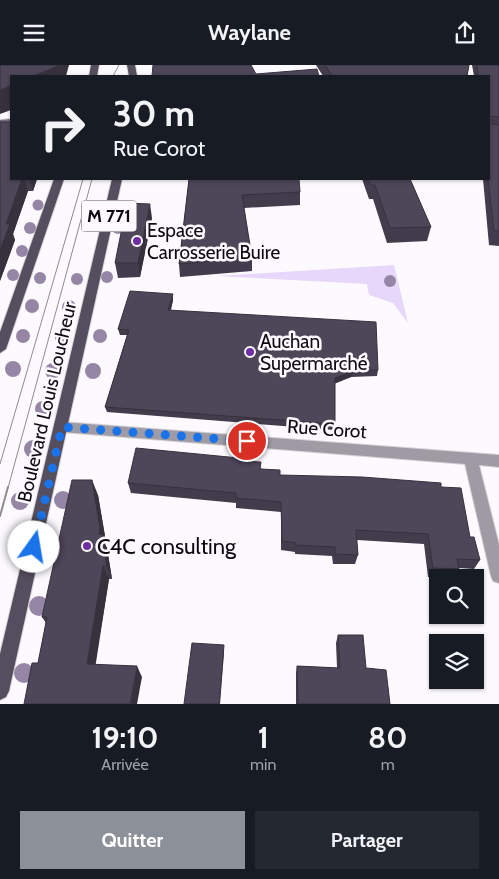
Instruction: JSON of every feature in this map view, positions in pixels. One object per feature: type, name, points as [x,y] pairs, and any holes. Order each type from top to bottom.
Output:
[{"type":"main road","points":[[0,349],[59,180]]},
{"type":"main road","name":"Boulevard Louis Loucheur","points":[[0,691],[62,427],[117,180]]},
{"type":"street","name":"Rue Corot","points":[[62,427],[499,461]]},
{"type":"street","points":[[470,458],[499,576]]},
{"type":"shaded area","points":[[394,265],[408,323],[393,303],[369,295],[367,284],[216,276]]},
{"type":"building","points":[[0,65],[58,65],[36,75],[10,75],[10,85],[0,90]]},
{"type":"building","points":[[153,65],[251,65],[256,74],[317,69],[319,75],[152,75]]},
{"type":"building","points":[[325,65],[469,65],[467,75],[331,75]]},
{"type":"building","points":[[477,65],[499,65],[499,117],[492,116],[492,124],[499,125],[499,231],[494,231],[488,180],[490,180],[490,75],[478,75]]},
{"type":"building","points":[[0,122],[10,122],[10,180],[22,180],[6,224],[10,224],[0,250]]},
{"type":"building","points":[[189,180],[299,180],[300,192],[242,195],[252,258],[179,264]]},
{"type":"building","points":[[369,180],[410,180],[431,227],[390,228],[375,185],[371,185]]},
{"type":"building","points":[[127,203],[150,204],[138,263],[115,263]]},
{"type":"building","name":"Auchan Supermarché","points":[[130,291],[173,294],[168,310],[376,322],[378,370],[353,371],[335,378],[335,424],[105,407],[129,330],[118,329]]},
{"type":"building","points":[[136,448],[239,458],[239,461],[261,462],[260,469],[280,470],[280,475],[362,477],[441,483],[441,487],[461,488],[470,537],[474,537],[480,560],[457,559],[459,569],[433,568],[428,534],[356,530],[358,555],[335,554],[335,547],[296,545],[296,543],[282,541],[281,502],[236,498],[236,493],[128,483]]},
{"type":"building","points":[[72,480],[92,480],[100,528],[99,534],[102,534],[107,566],[103,566],[87,664],[137,666],[130,704],[24,704],[32,663],[38,663],[47,617],[42,617]]},
{"type":"building","points":[[338,635],[363,635],[366,668],[386,670],[390,704],[298,704],[297,666],[340,668]]},
{"type":"building","points":[[192,643],[224,645],[219,704],[184,704]]},
{"type":"tram line","points":[[114,75],[119,65]]},
{"type":"tram line","points":[[0,464],[83,180]]},
{"type":"tram line","points":[[8,488],[92,180]]},
{"type":"tram line","points":[[0,516],[8,487]]},
{"type":"place","name":"Espace Carrosserie Buire","points":[[137,241]]},
{"type":"place","name":"Auchan Supermarché","points":[[250,352]]},
{"type":"place","name":"C4C consulting","points":[[87,546]]},
{"type":"route","points":[[34,547],[62,427],[247,441]]}]
